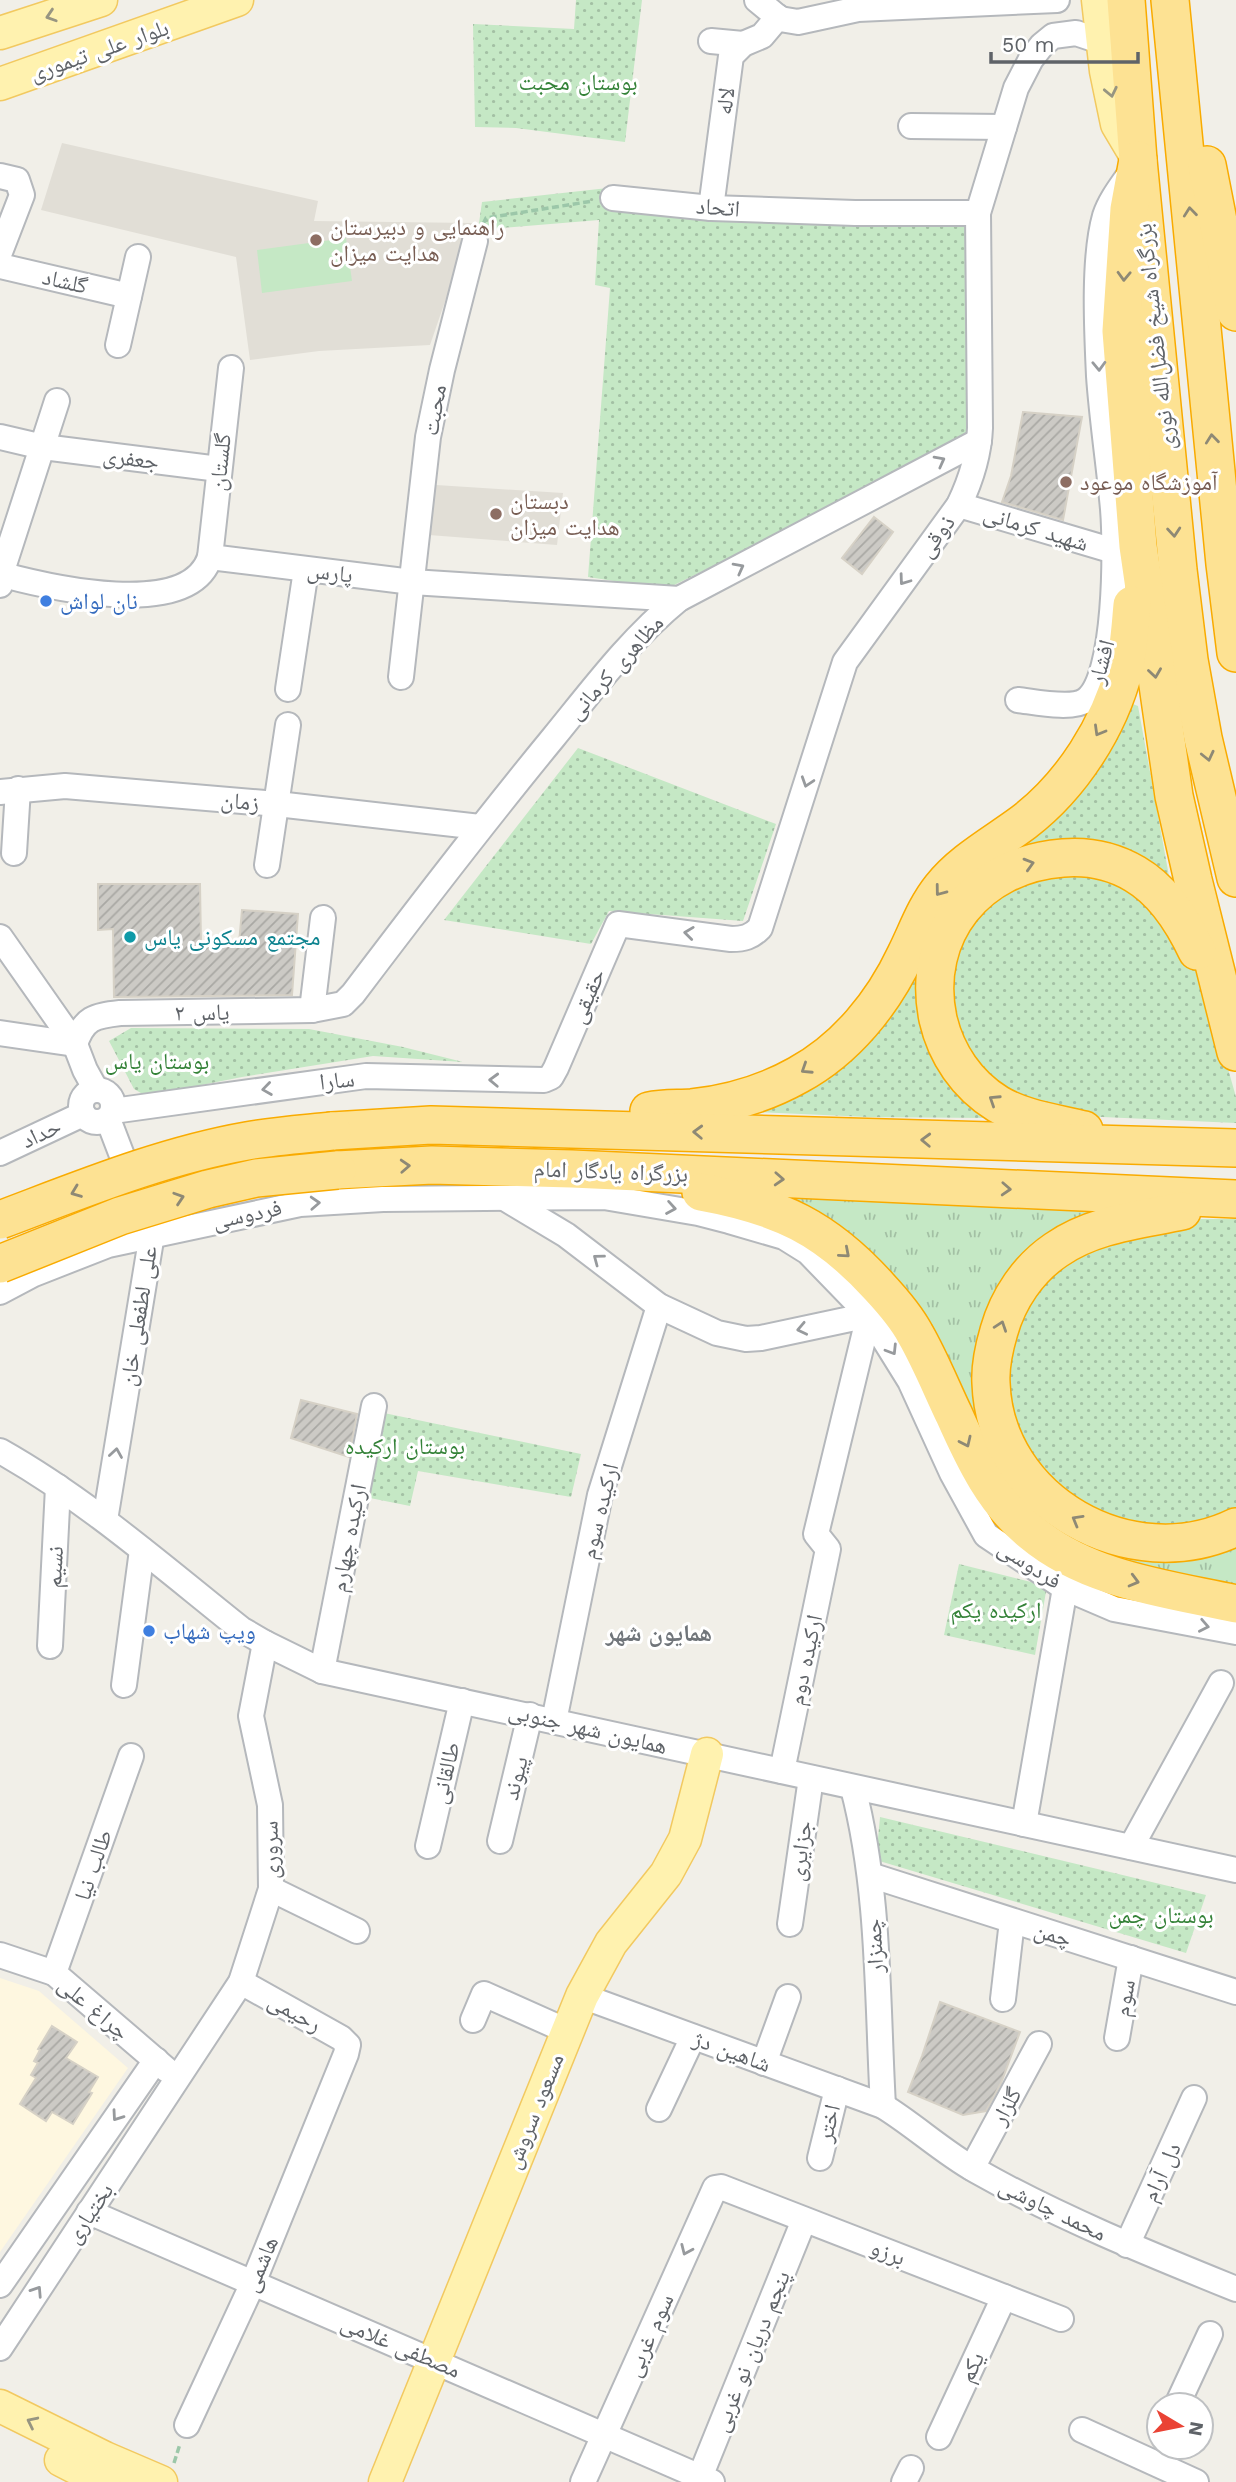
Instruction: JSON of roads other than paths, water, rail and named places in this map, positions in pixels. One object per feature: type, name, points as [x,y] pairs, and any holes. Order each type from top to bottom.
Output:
[{"type":"highway","name":"بزرگراه شیخ فضل‌الله نوری","points":[[1126,0],[1138,160],[1189,660],[1203,738],[1236,877]]},
{"type":"highway","name":"بزرگراه شیخ فضل‌الله نوری","points":[[1172,0],[1224,564],[1236,653]]},
{"type":"highway","points":[[1172,0],[1236,312]]},
{"type":"highway","points":[[566,1128],[659,1109],[716,1105],[750,1096],[798,1075],[826,1056],[870,1013],[890,985],[924,915],[942,887],[961,868],[1026,820],[1058,790],[1084,757],[1103,725],[1126,656],[1121,331],[1129,209],[1138,160]]},
{"type":"highway","points":[[1126,549],[1174,796],[1236,1052]]},
{"type":"highway","points":[[1153,1145],[1022,1114],[998,1104],[965,1075],[950,1054],[936,1006],[934,978],[938,954],[947,932],[961,908],[981,889],[1001,874],[1023,865],[1071,857],[1114,864],[1136,874],[1174,909],[1224,1003]]},
{"type":"highway","name":"بزرگراه یادگار امام","points":[[0,1220],[109,1179],[169,1160],[247,1141],[332,1131],[430,1125],[1225,1148]]},
{"type":"highway","name":"بزرگراه یادگار امام","points":[[0,1264],[120,1216],[208,1189],[256,1178],[432,1165],[1236,1200]]},
{"type":"highway","points":[[572,1169],[731,1197],[787,1215],[809,1226],[864,1270],[891,1300],[914,1332],[990,1489],[1023,1526],[1057,1552],[1096,1570],[1236,1604]]},
{"type":"highway","points":[[1236,1200],[1102,1228],[1078,1237],[1056,1250],[1033,1270],[1017,1290],[1002,1320],[996,1340],[990,1383],[995,1413],[1014,1459],[1051,1503],[1077,1520],[1120,1539],[1155,1543],[1181,1544],[1220,1535],[1236,1527]]},
{"type":"main road","name":"بلوار علی تیموری","points":[[0,33],[101,0]]},
{"type":"main road","name":"بلوار علی تیموری","points":[[0,84],[237,0]]},
{"type":"main road","points":[[1098,0],[1106,71],[1117,124],[1138,160]]},
{"type":"main road","name":"مسعود سروش","points":[[385,2482],[582,1996],[611,1942],[666,1874],[685,1839],[707,1754]]},
{"type":"main road","points":[[0,2406],[91,2471]]},
{"type":"main road","points":[[0,2431],[91,2471],[166,2476]]},
{"type":"street","points":[[757,0],[778,17],[798,22],[858,9],[1057,0]]},
{"type":"street","name":"لاله","points":[[711,208],[730,56],[743,44],[762,36],[778,17]]},
{"type":"street","name":"ذوقی","points":[[618,924],[731,939],[744,939],[760,928],[845,662],[958,505],[968,481],[979,441],[978,213],[1016,88],[1031,59],[1053,36],[1076,33],[1103,42]]},
{"type":"street","points":[[711,41],[743,44]]},
{"type":"street","points":[[911,126],[1004,127]]},
{"type":"street","points":[[0,176],[17,180],[22,195],[0,252]]},
{"type":"street","name":"اتحاد","points":[[613,198],[711,208],[855,213],[978,213]]},
{"type":"street","name":"محبت","points":[[401,677],[429,437],[442,370],[475,242]]},
{"type":"street","points":[[118,345],[138,257]]},
{"type":"street","name":"گلشاد","points":[[0,266],[129,296]]},
{"type":"street","name":"گلستان","points":[[210,557],[231,368]]},
{"type":"street","points":[[57,401],[0,578],[64,589],[135,594],[186,586],[207,569],[210,557]]},
{"type":"street","name":"جعفری","points":[[0,437],[43,447],[219,469]]},
{"type":"street","name":"مظاهری کرمانی","points":[[343,1004],[480,827],[626,649],[679,599],[979,441]]},
{"type":"street","name":"شهید کرمانی","points":[[958,505],[1126,549]]},
{"type":"street","name":"افشار","points":[[1018,700],[1071,705],[1084,702],[1095,691],[1106,658],[1111,619],[1126,549]]},
{"type":"street","name":"پارس","points":[[210,557],[412,582],[679,599]]},
{"type":"street","points":[[288,689],[306,570]]},
{"type":"street","points":[[267,865],[288,725]]},
{"type":"street","name":"زمان","points":[[9,790],[65,786],[277,804],[480,827]]},
{"type":"street","points":[[9,790],[14,853]]},
{"type":"street","points":[[312,1010],[323,918]]},
{"type":"street","name":"حقیقی","points":[[556,1068],[618,924]]},
{"type":"street","points":[[0,937],[75,1044],[96,1090]]},
{"type":"street","name":"یاس ۲","points":[[75,1044],[87,1021],[120,1013],[312,1010],[343,1004]]},
{"type":"street","points":[[0,1033],[75,1044]]},
{"type":"street","name":"سارا","points":[[111,1115],[366,1076],[544,1080],[551,1077],[556,1068]]},
{"type":"street","points":[[96,1090],[106,1092],[110,1096],[111,1115],[103,1122],[93,1122],[83,1114],[81,1106],[84,1097],[96,1090]]},
{"type":"street","name":"حداد","points":[[0,1153],[83,1114]]},
{"type":"street","name":"علی لطفعلی خان","points":[[104,1520],[152,1234],[111,1115]]},
{"type":"street","name":"فردوسی","points":[[0,1292],[34,1274],[107,1245],[300,1204],[383,1199],[604,1197],[698,1213],[784,1237],[808,1252],[869,1315],[910,1381],[952,1473],[986,1535],[1065,1588],[1114,1609],[1236,1632]]},
{"type":"street","points":[[506,1199],[566,1235],[659,1306],[717,1333],[746,1339],[869,1315]]},
{"type":"street","name":"ارکیده سوم","points":[[542,1718],[600,1495],[659,1306]]},
{"type":"street","name":"ارکیده دوم","points":[[782,1771],[828,1549],[816,1534],[869,1315]]},
{"type":"street","name":"ارکیده چهارم","points":[[322,1671],[374,1406]]},
{"type":"street","name":"همایون‌ شهر جنوبی","points":[[0,1451],[104,1520],[241,1629],[322,1671],[1236,1870]]},
{"type":"street","name":"نسیم","points":[[50,1646],[58,1487]]},
{"type":"street","points":[[124,1685],[142,1550]]},
{"type":"street","points":[[1024,1824],[1065,1588]]},
{"type":"street","name":"سروری","points":[[179,2079],[241,1982],[271,1889],[270,1805],[251,1716],[265,1643]]},
{"type":"street","points":[[1131,1847],[1221,1683]]},
{"type":"street","name":"طالقانی","points":[[428,1846],[462,1700]]},
{"type":"street","name":"پیوند","points":[[500,1841],[542,1718]]},
{"type":"street","name":"طالب‌ نیا","points":[[54,1973],[131,1756]]},
{"type":"street","name":"جزایری","points":[[790,1924],[811,1778]]},
{"type":"street","name":"چمنزار","points":[[853,1788],[863,1827],[870,1875],[883,2106]]},
{"type":"street","name":"چمن","points":[[870,1875],[1236,1992]]},
{"type":"street","points":[[271,1889],[357,1931]]},
{"type":"street","points":[[1003,1999],[1012,1921]]},
{"type":"street","name":"چراغ‌ علی","points":[[0,1955],[54,1973],[179,2079]]},
{"type":"street","name":"سوم","points":[[1117,2038],[1131,1958]]},
{"type":"street","name":"رحیمی","points":[[241,1982],[341,2038],[348,2045]]},
{"type":"street","points":[[473,2020],[484,1994],[567,2031]]},
{"type":"street","name":"شاهین دژ","points":[[582,1996],[883,2106]]},
{"type":"street","points":[[764,2063],[789,1997]]},
{"type":"street","points":[[659,2109],[693,2037]]},
{"type":"street","name":"گلزار","points":[[972,2168],[1039,2044]]},
{"type":"street","name":"هاشمی","points":[[187,2425],[253,2283],[348,2045]]},
{"type":"street","name":"بختیاری","points":[[0,2285],[156,2060]]},
{"type":"street","name":"بختیاری","points":[[0,2348],[179,2079]]},
{"type":"street","name":"اختر","points":[[820,2158],[837,2090]]},
{"type":"street","name":"دل‌ آرام","points":[[1127,2245],[1195,2098]]},
{"type":"street","name":"محمد چاوشی","points":[[883,2106],[913,2124],[972,2168],[1127,2245],[1236,2289]]},
{"type":"street","name":"برزو","points":[[715,2188],[721,2188],[1061,2319]]},
{"type":"street","name":"سوم غربی","points":[[583,2482],[715,2188]]},
{"type":"street","name":"مصطفی غلامی","points":[[89,2212],[604,2434],[703,2480]]},
{"type":"street","name":"پنجم دریان‌ نو غربی","points":[[703,2480],[804,2220]]},
{"type":"street","name":"یکم","points":[[939,2437],[1004,2297]]},
{"type":"street","points":[[1184,2391],[1210,2334]]},
{"type":"street","points":[[1082,2430],[1145,2449]]},
{"type":"street","points":[[1167,2461],[1196,2482]]},
{"type":"place","name":"راهنمایی و دبیرستان هدایت میزان","points":[[316,240]]},
{"type":"place","name":"آموزشگاه موعود","points":[[1066,482]]},
{"type":"place","name":"دبستان هدایت میزان","points":[[496,514]]},
{"type":"place","name":"نان لواش","points":[[46,601]]},
{"type":"place","name":"مجتمع مسکونی یاس","points":[[130,937]]},
{"type":"place","name":"ویپ شهاب","points":[[149,1631]]},
{"type":"district","name":"همایون شهر","points":[[659,1633]]},
{"type":"park label","name":"بوستان محبت","points":[[578,82]]},
{"type":"park label","name":"بوستان یاس","points":[[157,1061]]},
{"type":"park label","name":"بوستان ارکیده","points":[[405,1446]]},
{"type":"park label","name":"ارکیده یکم","points":[[996,1610]]},
{"type":"park label","name":"بوستان چمن","points":[[1161,1915]]}]
